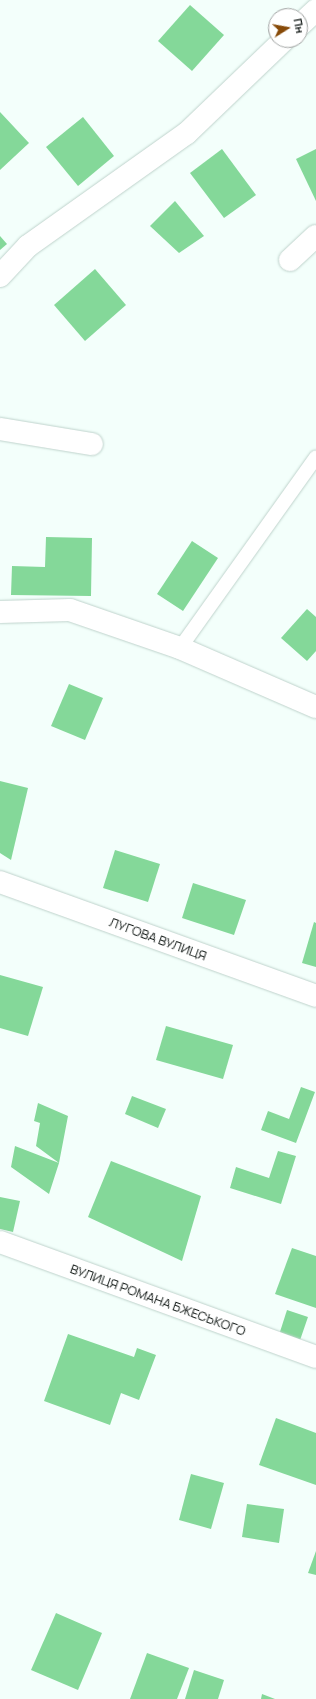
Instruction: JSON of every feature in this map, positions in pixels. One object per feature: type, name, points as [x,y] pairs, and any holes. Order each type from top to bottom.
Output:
[{"type":"street","points":[[308,18],[316,10]]},
{"type":"street","points":[[0,276],[28,246],[187,133],[276,48]]},
{"type":"street","points":[[290,260],[316,236]]},
{"type":"street","points":[[0,429],[92,444]]},
{"type":"street","points":[[0,612],[70,610],[180,648],[316,707]]},
{"type":"street","name":"ЛУГОВА ВУЛИЦЯ","points":[[0,882],[316,996]]},
{"type":"street","name":"ВУЛИЦЯ РОМАНА БЖЕСЬКОГО","points":[[0,1242],[316,1357]]},
{"type":"lane","points":[[180,648],[316,457]]},
{"type":"building","points":[[190,5],[224,35],[192,71],[158,41]]},
{"type":"building","points":[[0,112],[29,143],[0,170]]},
{"type":"building","points":[[83,117],[114,156],[78,186],[46,147]]},
{"type":"building","points":[[222,149],[256,195],[224,218],[190,173]]},
{"type":"building","points":[[316,149],[316,201],[296,159]]},
{"type":"building","points":[[175,201],[204,236],[179,253],[150,226]]},
{"type":"building","points":[[0,236],[7,244],[0,250]]},
{"type":"building","points":[[95,269],[126,305],[85,341],[54,305]]},
{"type":"building","points":[[46,537],[92,538],[91,596],[11,595],[12,566],[45,567]]},
{"type":"building","points":[[192,541],[218,558],[183,611],[157,594]]},
{"type":"building","points":[[307,609],[316,617],[316,651],[307,661],[281,638]]},
{"type":"building","points":[[69,684],[103,698],[85,740],[51,726]]},
{"type":"building","points":[[0,781],[28,788],[11,860],[0,853]]},
{"type":"building","points":[[115,850],[160,864],[148,902],[103,888]]},
{"type":"building","points":[[193,883],[246,900],[234,935],[182,918]]},
{"type":"building","points":[[314,922],[316,923],[316,967],[302,963]]},
{"type":"building","points":[[0,975],[43,987],[28,1036],[0,1028]]},
{"type":"building","points":[[166,1026],[233,1045],[223,1079],[156,1060]]},
{"type":"building","points":[[301,1087],[315,1092],[296,1143],[261,1130],[268,1111],[289,1119]]},
{"type":"building","points":[[132,1096],[166,1109],[158,1128],[125,1114]]},
{"type":"building","points":[[38,1103],[68,1116],[59,1163],[36,1146],[40,1123],[34,1121]]},
{"type":"building","points":[[15,1146],[59,1163],[49,1194],[11,1167]]},
{"type":"building","points":[[278,1151],[296,1156],[281,1204],[230,1188],[236,1167],[269,1178]]},
{"type":"building","points":[[111,1161],[201,1196],[182,1261],[88,1217]]},
{"type":"building","points":[[0,1197],[20,1201],[13,1232],[0,1229]]},
{"type":"building","points":[[292,1248],[316,1256],[316,1308],[275,1294]]},
{"type":"building","points":[[287,1310],[308,1317],[298,1346],[278,1338]]},
{"type":"building","points":[[68,1334],[134,1357],[137,1348],[156,1355],[139,1400],[121,1393],[110,1425],[44,1401]]},
{"type":"building","points":[[276,1418],[316,1433],[316,1485],[259,1465]]},
{"type":"building","points":[[191,1474],[224,1483],[211,1529],[179,1520]]},
{"type":"building","points":[[247,1504],[284,1509],[279,1543],[242,1537]]},
{"type":"building","points":[[316,1551],[316,1575],[308,1573]]},
{"type":"building","points":[[56,1613],[102,1633],[78,1690],[31,1670]]},
{"type":"building","points":[[147,1653],[189,1668],[177,1699],[130,1699]]},
{"type":"building","points":[[194,1670],[224,1680],[218,1699],[185,1699]]},
{"type":"building","points":[[262,1694],[275,1699],[261,1699]]}]
